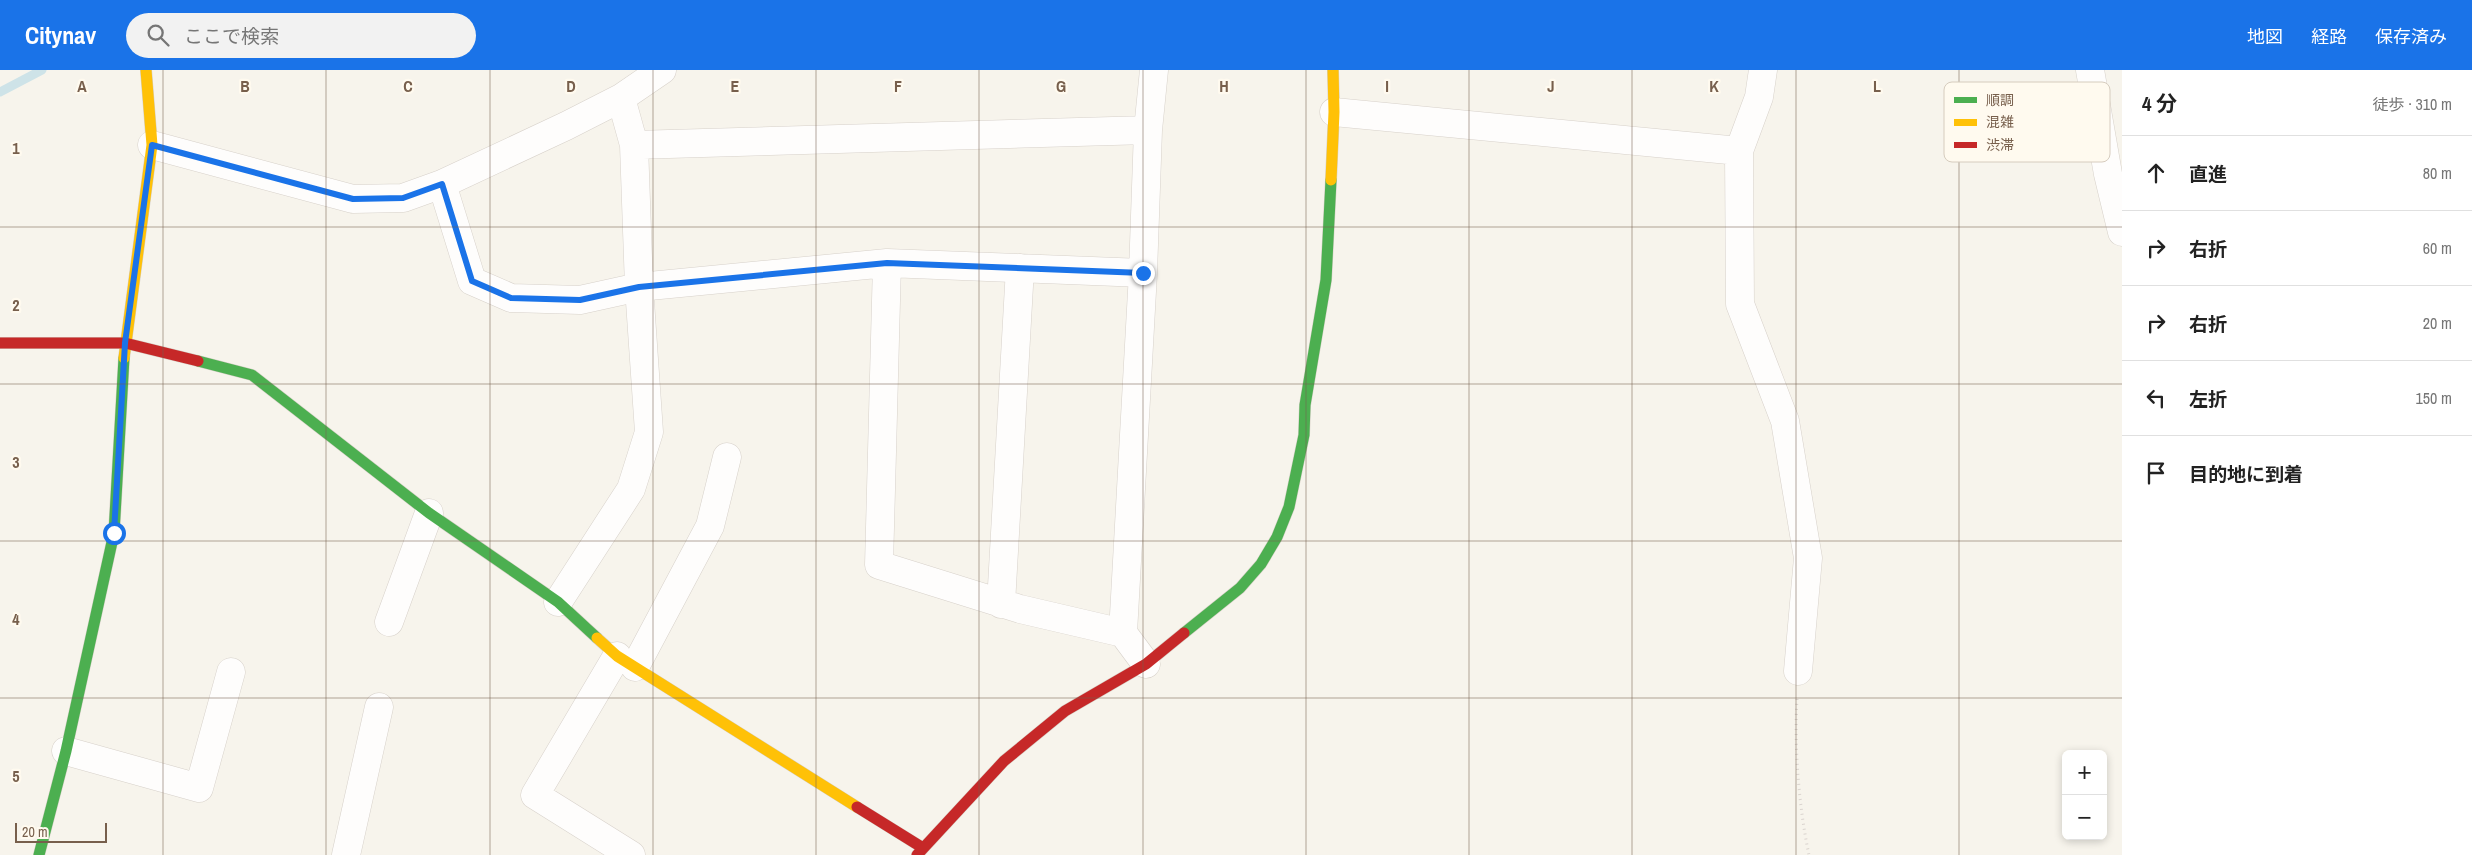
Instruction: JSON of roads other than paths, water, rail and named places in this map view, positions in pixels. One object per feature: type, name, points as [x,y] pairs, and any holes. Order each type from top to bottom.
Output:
[{"type":"street","points":[[39,855],[66,751],[114,533],[125,343],[152,145],[146,70]]},
{"type":"street","points":[[152,145],[353,199],[403,198],[442,184],[621,98],[662,70]]},
{"type":"street","points":[[1123,634],[1143,273],[1148,130],[1154,70]]},
{"type":"street","points":[[0,343],[125,343],[252,375],[429,513],[558,602],[626,662],[920,851],[1004,761],[1065,711],[1146,664],[1240,588],[1261,564],[1277,537],[1289,507],[1304,436],[1305,405],[1326,280],[1334,112],[1333,70]]},
{"type":"street","points":[[1763,70],[1759,96],[1739,151],[1740,304],[1785,421],[1808,558],[1798,671]]},
{"type":"street","points":[[558,602],[631,490],[649,432],[639,287],[634,145],[621,98]]},
{"type":"street","points":[[1334,112],[1739,151]]},
{"type":"street","points":[[634,145],[1148,130]]},
{"type":"street","points":[[2106,162],[2122,232]]},
{"type":"street","points":[[442,184],[472,281],[511,298],[580,300],[639,287],[887,263],[1143,273]]},
{"type":"street","points":[[887,263],[878,565],[1001,604],[1123,634],[1146,664]]},
{"type":"street","points":[[1001,604],[1020,268]]},
{"type":"street","points":[[631,855],[535,795],[626,662],[710,526],[727,457]]},
{"type":"street","points":[[389,622],[429,513]]},
{"type":"street","points":[[66,751],[199,788],[231,672]]},
{"type":"street","points":[[346,855],[379,707]]},
{"type":"waterway","points":[[0,92],[42,70]]}]
